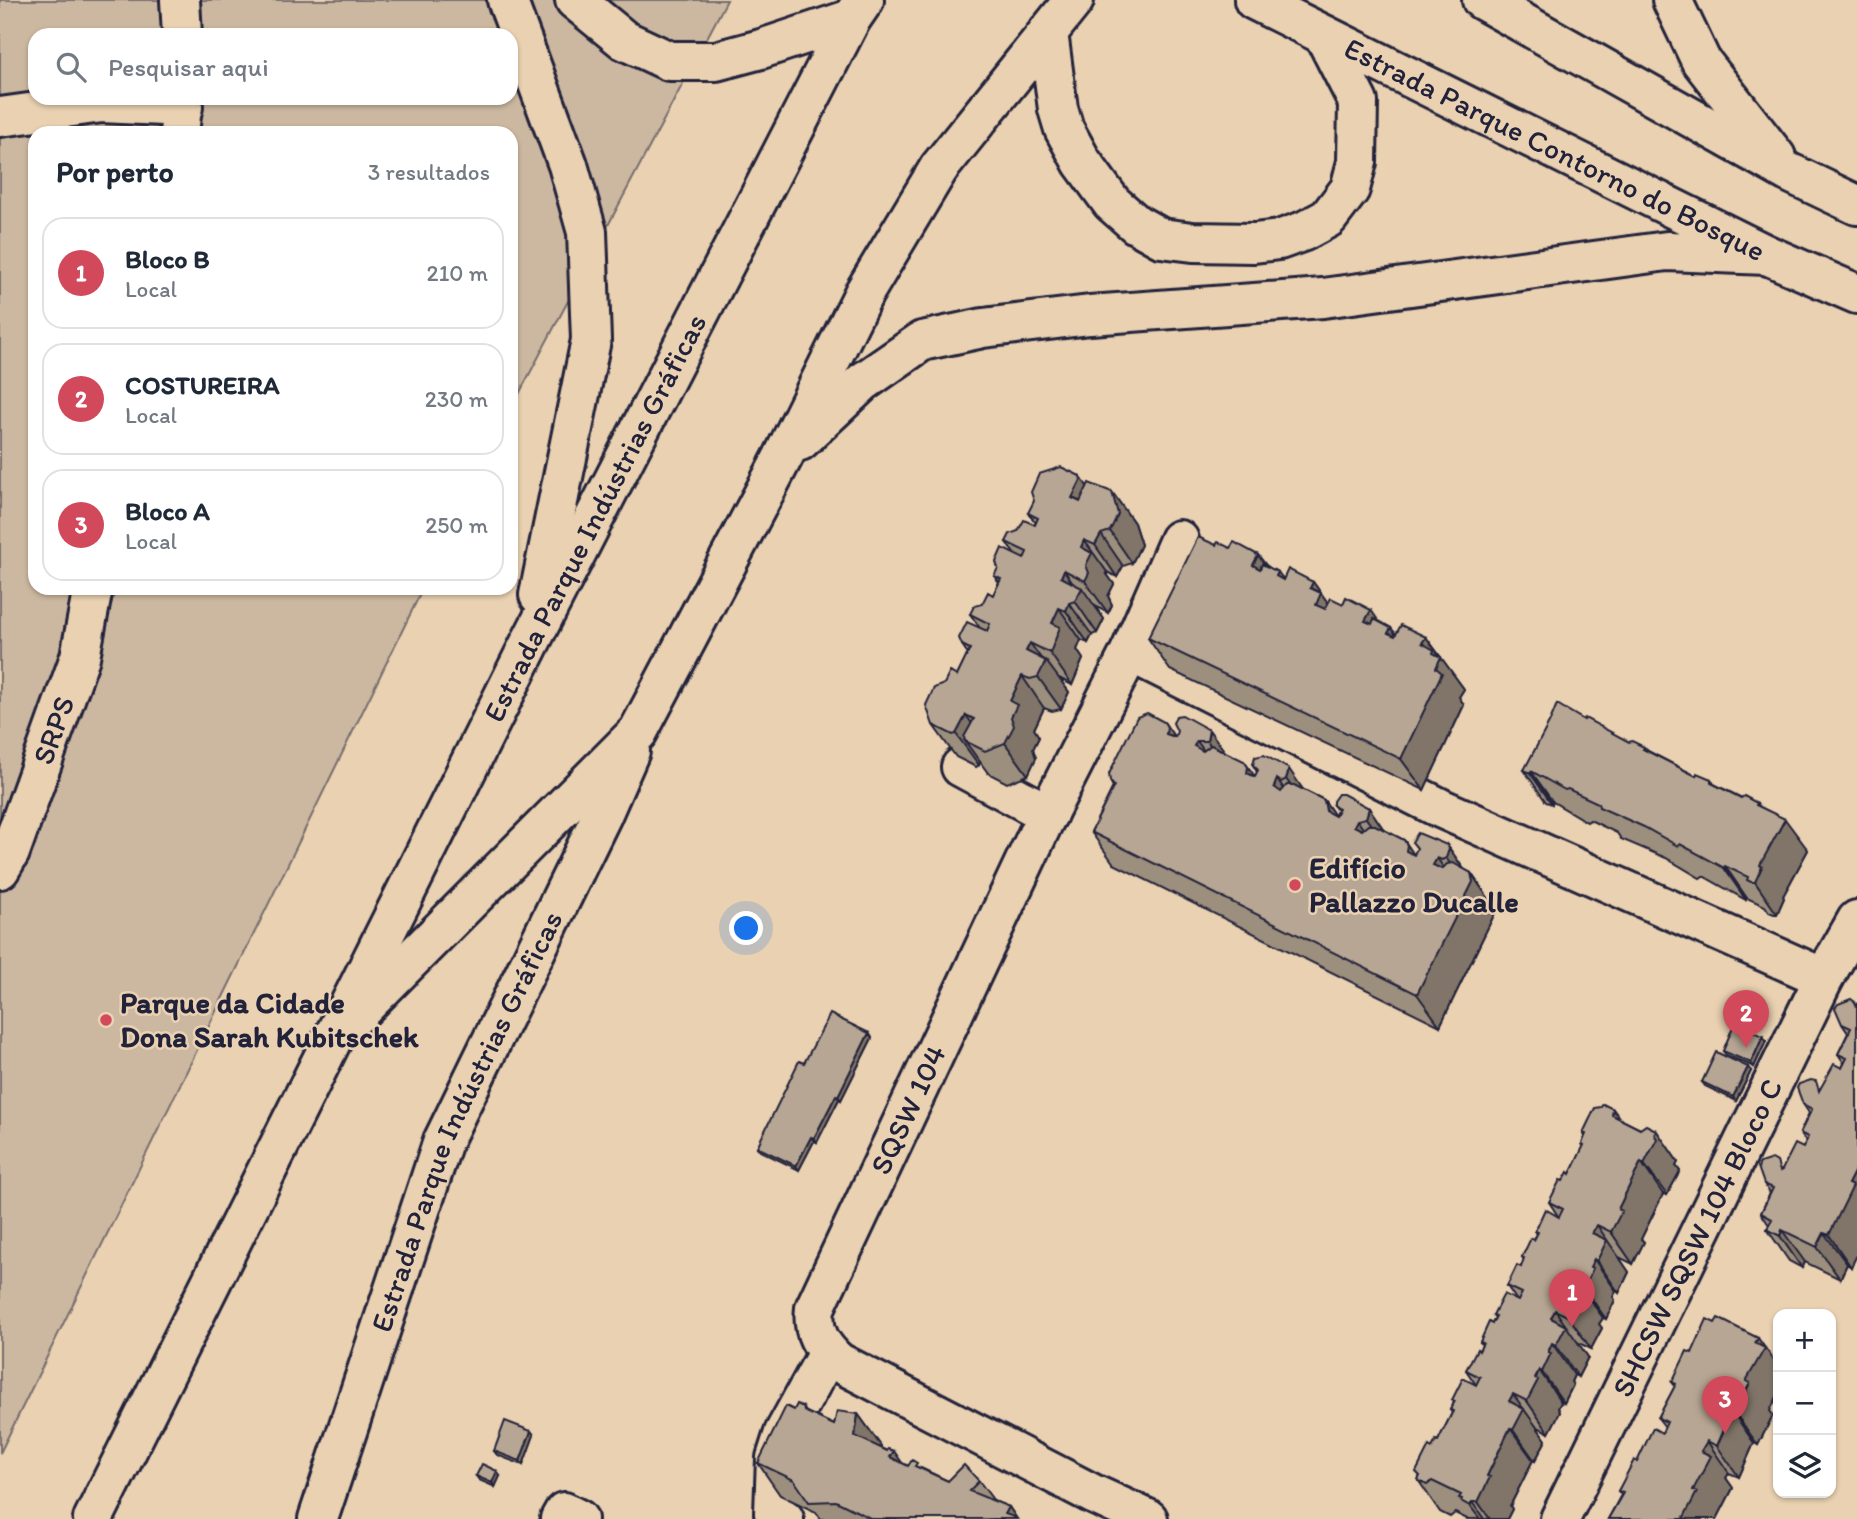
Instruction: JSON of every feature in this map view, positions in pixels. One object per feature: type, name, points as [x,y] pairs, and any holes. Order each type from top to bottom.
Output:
[{"type":"main road","points":[[180,0],[182,28]]},
{"type":"main road","points":[[507,0],[517,28]]},
{"type":"main road","points":[[575,0],[624,40],[669,61],[716,61],[761,49],[857,9]]},
{"type":"main road","name":"Estrada Parque Contorno do Bosque","points":[[1254,0],[1768,255],[1857,294]]},
{"type":"main road","points":[[1482,0],[1788,172],[1857,205]]},
{"type":"main road","points":[[1672,0],[1701,61],[1788,172]]},
{"type":"main road","name":"Estrada Parque Indústrias Gráficas","points":[[93,1519],[528,645],[857,9]]},
{"type":"main road","points":[[1064,13],[1058,109],[1064,129],[1082,162],[1112,204],[1136,224],[1161,238],[1193,242],[1254,243],[1279,240],[1328,218],[1350,189],[1357,162],[1358,102],[1324,35]]},
{"type":"main road","name":"Estrada Parque Indústrias Gráficas","points":[[318,1519],[443,1141],[602,815],[638,732],[783,457],[864,293],[939,168],[1064,13]]},
{"type":"main road","points":[[518,30],[568,165],[587,232],[591,340],[528,645]]},
{"type":"main road","points":[[0,117],[87,105]]},
{"type":"main road","points":[[118,105],[182,113]]},
{"type":"main road","points":[[783,457],[863,382],[922,341],[983,328],[1090,315],[1323,298],[1667,251],[1768,255]]},
{"type":"main road","name":"SQSW 104","points":[[828,1353],[814,1331],[815,1308],[1048,814],[1130,652],[1179,540]]},
{"type":"main road","name":"SRPS","points":[[0,869],[10,852],[80,657],[92,595]]},
{"type":"main road","points":[[1130,652],[1440,808],[1824,978]]},
{"type":"main road","name":"Estrada Parque Indústrias Gráficas","points":[[332,1038],[638,732]]},
{"type":"main road","points":[[961,766],[1048,814]]},
{"type":"main road","name":"SHCSW SQSW 104 Bloco C","points":[[1560,1519],[1824,978],[1857,920]]},
{"type":"main road","points":[[785,1519],[774,1513],[776,1458],[784,1433],[828,1353],[838,1362],[1093,1494],[1148,1519]]},
{"type":"main road","points":[[560,1519],[564,1512],[578,1519]]},
{"type":"shaded area","name":"Parque da Cidade Dona Sarah Kubitschek","points":[[0,0],[727,0],[518,396],[518,126],[28,126],[28,595],[420,595],[0,1453]]},
{"type":"building","points":[[1061,467],[1080,476],[1081,480],[1072,498],[1080,502],[1089,483],[1112,492],[1118,514],[1110,531],[1101,534],[1095,545],[1084,540],[1081,547],[1092,553],[1086,565],[1089,573],[1085,581],[1064,570],[1061,577],[1082,588],[1075,601],[1069,603],[1066,611],[1059,608],[1052,623],[1060,627],[1050,653],[1030,643],[1026,651],[1046,661],[1038,677],[1030,679],[1022,676],[1010,701],[1017,705],[1011,717],[1014,726],[1005,743],[985,751],[965,741],[964,737],[974,719],[966,715],[953,735],[933,725],[926,705],[934,688],[944,684],[950,672],[957,676],[970,649],[962,645],[959,638],[967,622],[987,631],[990,624],[970,614],[974,606],[982,604],[988,592],[993,595],[1001,579],[994,576],[1002,548],[1024,559],[1027,552],[1006,542],[1010,534],[1018,531],[1024,520],[1035,525],[1038,518],[1028,513],[1034,501],[1031,492],[1039,474]]},
{"type":"building","points":[[1198,537],[1230,548],[1234,542],[1258,555],[1253,565],[1260,569],[1262,564],[1278,572],[1276,576],[1283,580],[1288,569],[1313,582],[1310,588],[1321,593],[1316,605],[1325,609],[1331,598],[1343,604],[1346,597],[1371,610],[1365,621],[1372,624],[1374,619],[1391,628],[1388,633],[1395,636],[1401,625],[1426,637],[1422,643],[1441,657],[1436,668],[1442,673],[1401,759],[1148,638]]},
{"type":"building","points":[[1557,704],[1696,776],[1697,773],[1711,779],[1711,783],[1741,798],[1744,796],[1785,819],[1760,865],[1762,867],[1755,882],[1599,807],[1598,803],[1524,770]]},
{"type":"building","name":"Edifício Pallazzo Ducalle","points":[[1147,713],[1164,722],[1167,727],[1166,734],[1175,737],[1177,731],[1173,723],[1176,716],[1182,715],[1209,730],[1207,741],[1197,741],[1194,746],[1203,751],[1211,745],[1244,761],[1248,767],[1247,773],[1255,777],[1258,770],[1253,765],[1255,757],[1264,755],[1289,769],[1286,779],[1281,782],[1277,779],[1274,787],[1281,792],[1287,785],[1294,785],[1324,800],[1326,811],[1335,816],[1338,809],[1333,805],[1333,801],[1338,794],[1343,794],[1369,808],[1366,818],[1357,820],[1354,826],[1362,830],[1368,825],[1375,825],[1404,840],[1406,851],[1414,855],[1417,848],[1412,842],[1418,833],[1447,845],[1449,849],[1446,858],[1437,858],[1433,865],[1442,869],[1453,863],[1471,873],[1473,882],[1417,994],[1091,832],[1114,786],[1109,774],[1137,717]]},
{"type":"building","points":[[1851,999],[1857,1007],[1857,1166],[1848,1184],[1853,1186],[1829,1235],[1824,1233],[1817,1247],[1782,1230],[1780,1236],[1767,1229],[1772,1219],[1761,1213],[1773,1188],[1764,1184],[1758,1167],[1760,1163],[1772,1159],[1777,1162],[1780,1171],[1795,1144],[1803,1148],[1808,1137],[1800,1133],[1812,1109],[1803,1104],[1797,1088],[1799,1084],[1811,1080],[1816,1081],[1819,1091],[1834,1064],[1842,1068],[1847,1058],[1838,1054],[1851,1028],[1842,1024],[1835,1008]]},
{"type":"building","points":[[830,1014],[869,1033],[838,1096],[836,1095],[796,1166],[757,1147],[799,1061],[804,1063]]},
{"type":"building","points":[[1734,1024],[1763,1036],[1751,1063],[1723,1051]]},
{"type":"building","points":[[1716,1052],[1748,1067],[1733,1097],[1702,1082]]},
{"type":"building","points":[[1603,1104],[1613,1109],[1612,1115],[1640,1129],[1646,1125],[1656,1130],[1654,1134],[1657,1139],[1644,1164],[1641,1162],[1618,1209],[1622,1211],[1611,1232],[1597,1225],[1592,1233],[1607,1240],[1597,1261],[1594,1259],[1590,1267],[1593,1268],[1584,1288],[1580,1286],[1576,1294],[1579,1296],[1569,1317],[1555,1310],[1551,1318],[1566,1326],[1556,1345],[1552,1343],[1548,1352],[1551,1353],[1542,1372],[1539,1370],[1535,1378],[1538,1380],[1527,1401],[1513,1394],[1509,1401],[1524,1409],[1513,1430],[1510,1428],[1478,1502],[1472,1502],[1470,1506],[1461,1501],[1461,1495],[1432,1481],[1427,1485],[1418,1480],[1420,1476],[1416,1472],[1429,1446],[1432,1448],[1436,1440],[1438,1441],[1453,1411],[1450,1410],[1455,1401],[1452,1400],[1463,1378],[1476,1385],[1480,1377],[1466,1370],[1483,1343],[1480,1342],[1489,1322],[1492,1324],[1496,1316],[1493,1315],[1504,1294],[1518,1301],[1522,1293],[1507,1286],[1517,1265],[1521,1267],[1522,1257],[1531,1238],[1534,1240],[1538,1232],[1535,1231],[1545,1209],[1559,1217],[1563,1209],[1549,1202],[1560,1180],[1563,1181],[1568,1172],[1570,1174],[1584,1145],[1582,1144],[1586,1134],[1583,1133],[1595,1108]]},
{"type":"building","points":[[1718,1318],[1758,1338],[1755,1343],[1765,1348],[1746,1381],[1750,1383],[1735,1413],[1732,1411],[1717,1446],[1707,1441],[1701,1451],[1711,1456],[1693,1490],[1697,1492],[1683,1519],[1608,1519],[1623,1493],[1618,1491],[1634,1460],[1637,1462],[1653,1428],[1662,1433],[1667,1422],[1658,1418],[1676,1384],[1672,1382],[1687,1351],[1692,1353],[1707,1319],[1715,1323]]},
{"type":"building","points":[[797,1404],[803,1407],[804,1411],[834,1425],[837,1411],[858,1414],[855,1436],[887,1451],[894,1451],[890,1457],[908,1466],[912,1460],[917,1463],[915,1466],[948,1481],[964,1465],[979,1481],[969,1491],[1009,1507],[1005,1514],[1014,1517],[1013,1519],[872,1519],[836,1501],[809,1502],[794,1480],[758,1463],[786,1406],[794,1410]]},
{"type":"building","points":[[505,1421],[531,1431],[520,1461],[494,1451]]},
{"type":"building","points":[[482,1464],[497,1471],[492,1483],[476,1476]]},
{"type":"place","name":"Edifício Pallazzo Ducalle","points":[[1295,885]]},
{"type":"place","name":"Parque da Cidade Dona Sarah Kubitschek","points":[[106,1020]]},
{"type":"place","name":"COSTUREIRA","points":[[1746,1048]]},
{"type":"place","name":"Bloco B","points":[[1572,1327]]},
{"type":"place","name":"Bloco A","points":[[1725,1434]]}]
